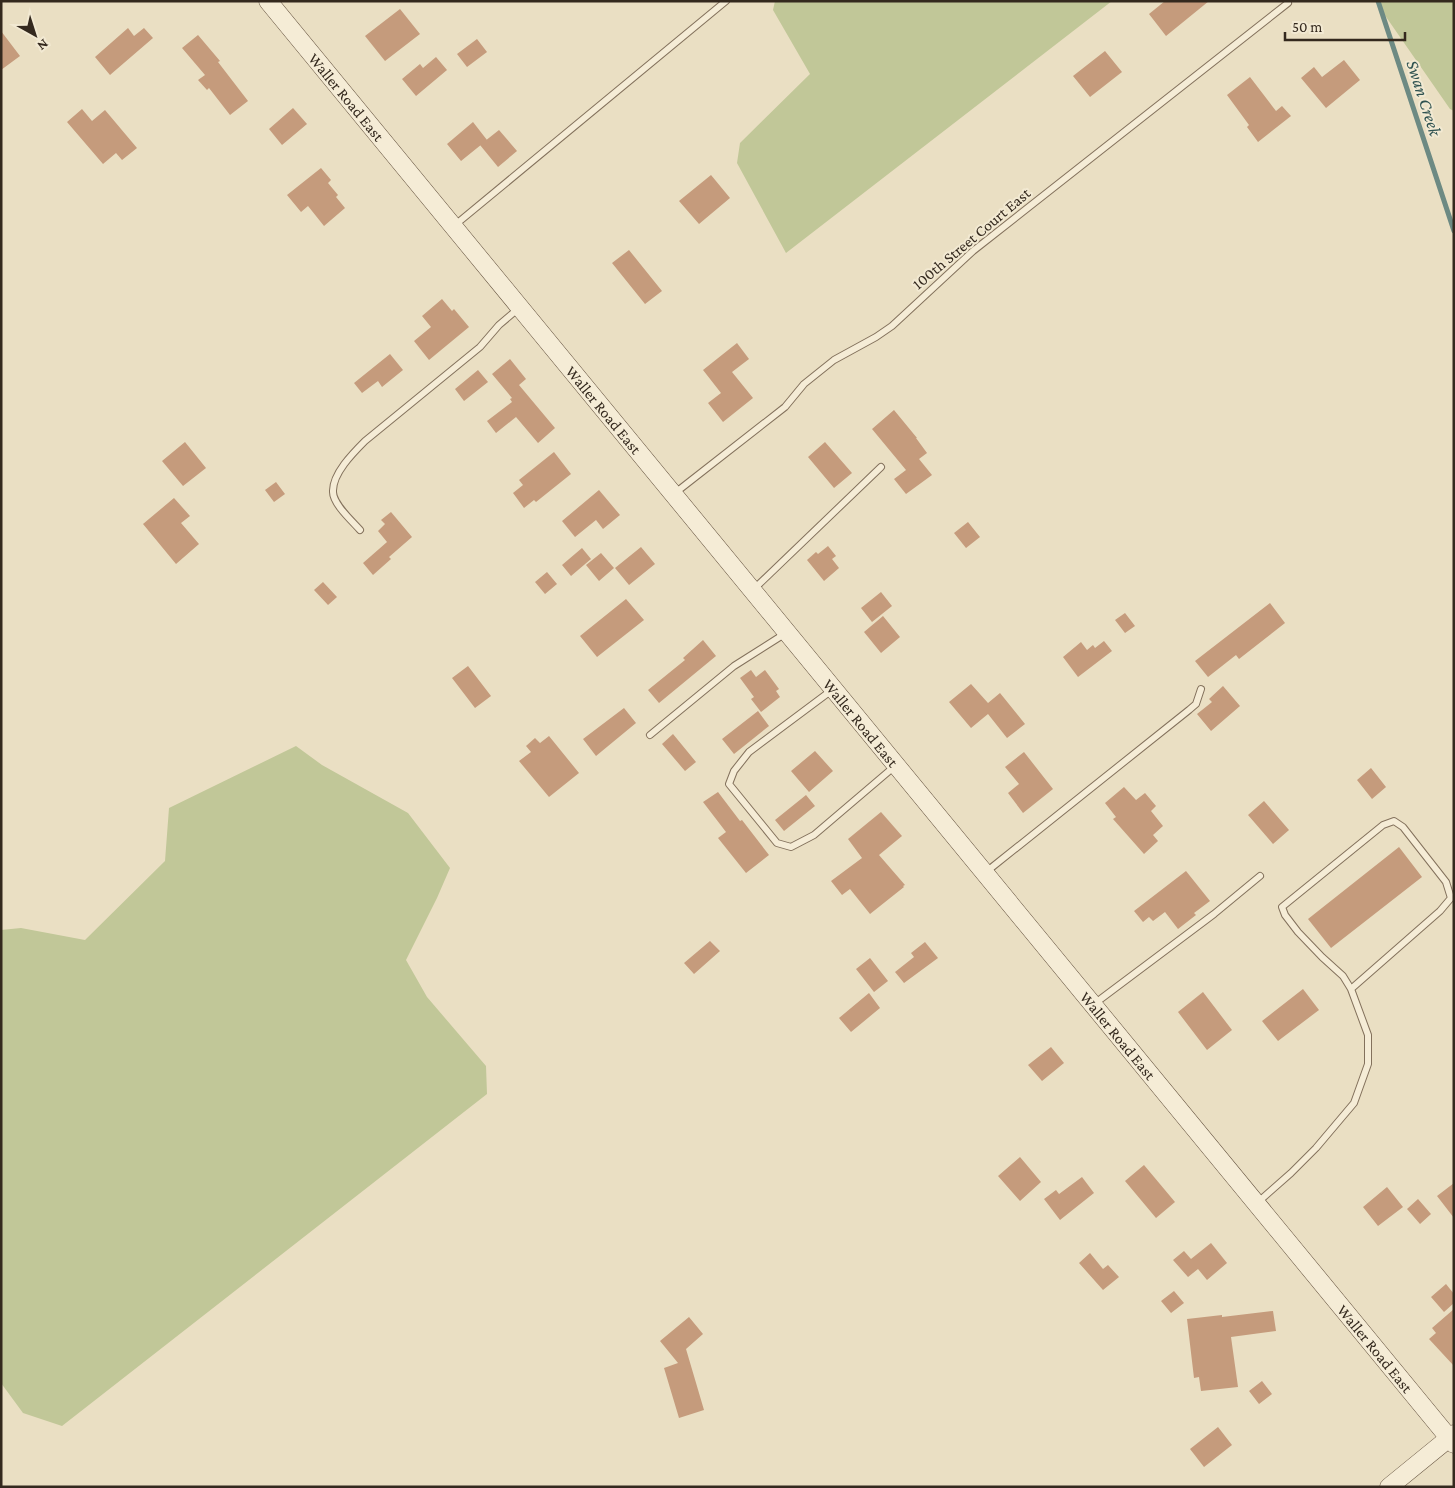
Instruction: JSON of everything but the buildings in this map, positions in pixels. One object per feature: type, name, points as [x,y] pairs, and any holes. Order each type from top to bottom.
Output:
[{"type":"street","name":"Waller Road East","points":[[268,1],[984,873],[1452,1439]]},
{"type":"street","points":[[1389,1487],[1452,1439]]},
{"type":"lane","points":[[453,226],[726,1]]},
{"type":"lane","name":"100th Street Court East","points":[[674,494],[785,407],[804,384],[834,360],[892,326],[973,251],[1288,2]]},
{"type":"lane","points":[[360,530],[336,502],[333,492],[337,478],[348,458],[365,441],[480,347],[499,325],[520,308]]},
{"type":"lane","points":[[752,590],[881,467]]},
{"type":"lane","points":[[650,735],[734,666],[787,633]]},
{"type":"lane","points":[[833,688],[749,752],[734,771],[728,784],[777,844],[791,847],[814,835],[896,765]]},
{"type":"lane","points":[[984,873],[1189,710],[1196,704],[1201,689]]},
{"type":"lane","points":[[1256,1203],[1291,1173],[1316,1148],[1354,1103],[1368,1064],[1368,1035],[1351,989],[1343,976],[1298,932],[1282,907],[1383,825],[1394,821],[1404,827],[1446,882],[1451,898],[1440,911],[1351,989]]},
{"type":"lane","points":[[1093,1005],[1214,914],[1260,876]]},
{"type":"green space","points":[[775,1],[1112,1],[786,253],[737,163],[740,143],[810,74],[773,10]]},
{"type":"green space","points":[[1375,1],[1454,1],[1454,111],[1450,109]]},
{"type":"green space","points":[[296,746],[322,765],[408,813],[450,868],[406,960],[427,997],[486,1066],[487,1094],[62,1426],[23,1413],[1,1383],[1,930],[21,928],[85,940],[165,861],[169,808]]},
{"type":"waterway","name":"Swan Creek","points":[[1378,1],[1454,231]]}]
